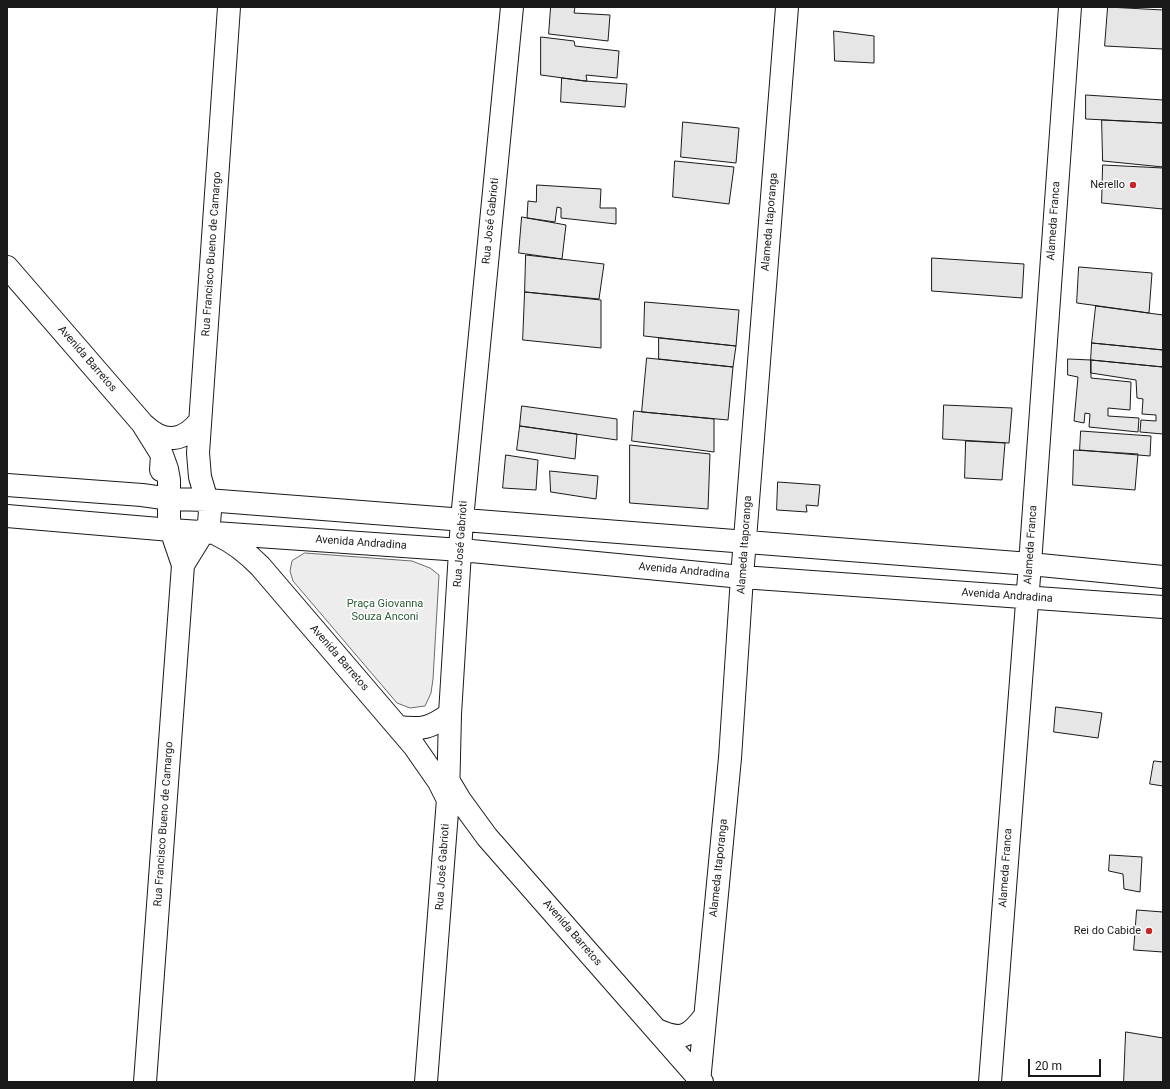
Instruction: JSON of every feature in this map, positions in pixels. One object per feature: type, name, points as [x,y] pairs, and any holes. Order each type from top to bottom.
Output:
[{"type":"street","name":"Rua Francisco Bueno de Camargo","points":[[207,500],[199,466],[200,421],[229,7]]},
{"type":"street","name":"Rua José Gabrioti","points":[[426,1082],[448,789],[450,714],[462,519],[512,7]]},
{"type":"street","name":"Alameda Itaporanga","points":[[700,1081],[730,758],[742,577],[788,7]]},
{"type":"street","name":"Alameda Franca","points":[[990,1082],[1030,564],[1070,7]]},
{"type":"street","name":"Avenida Barretos","points":[[7,267],[142,423],[162,455],[167,469],[170,499]]},
{"type":"street","points":[[142,423],[153,434],[166,438],[182,436],[193,430],[200,421]]},
{"type":"street","points":[[142,495],[152,487],[158,479],[162,468],[162,455]]},
{"type":"street","points":[[7,484],[142,495],[170,499],[207,500],[745,541],[1030,564],[1163,577]]},
{"type":"street","points":[[170,499],[169,518],[171,530]]},
{"type":"street","points":[[207,500],[210,511],[209,532]]},
{"type":"street","name":"Avenida Andradina","points":[[7,516],[171,530],[461,550],[742,577],[1163,607]]},
{"type":"street","name":"Rua Francisco Bueno de Camargo","points":[[145,1082],[183,565],[171,530]]},
{"type":"street","name":"Rua Francisco Bueno de Camargo","points":[[183,565],[209,532]]},
{"type":"street","name":"Avenida Barretos","points":[[209,532],[233,542],[247,552],[260,566],[414,746],[439,782],[460,800],[487,837],[700,1081]]},
{"type":"street","points":[[398,727],[417,729],[430,727],[450,714]]},
{"type":"street","points":[[657,1030],[670,1036],[682,1036],[694,1031],[705,1016]]},
{"type":"shaded area","name":"Praça Giovanna Souza Anconi","points":[[305,553],[412,561],[430,568],[439,575],[433,679],[431,693],[425,706],[410,708],[397,703],[293,581],[290,571],[292,561]]},
{"type":"building","points":[[551,7],[575,7],[574,13],[610,15],[608,41],[549,34]]},
{"type":"building","points":[[1108,7],[1163,10],[1163,49],[1105,46]]},
{"type":"building","points":[[834,31],[874,36],[874,63],[835,61]]},
{"type":"building","points":[[541,37],[574,41],[575,46],[619,51],[617,78],[586,75],[587,81],[585,81],[541,75]]},
{"type":"building","points":[[562,78],[627,84],[625,107],[561,102]]},
{"type":"building","points":[[1086,95],[1163,100],[1163,123],[1086,119]]},
{"type":"building","points":[[1102,120],[1163,123],[1163,167],[1103,161]]},
{"type":"building","points":[[683,122],[739,128],[736,163],[681,157]]},
{"type":"building","points":[[675,161],[734,167],[729,204],[673,197]]},
{"type":"building","name":"Nerello","points":[[1103,165],[1163,168],[1163,209],[1102,203]]},
{"type":"building","points":[[537,185],[601,189],[600,208],[616,208],[616,224],[561,218],[561,208],[557,207],[555,222],[527,218],[528,201],[536,202]]},
{"type":"building","points":[[522,217],[566,225],[562,259],[519,253]]},
{"type":"building","points":[[526,255],[604,264],[599,299],[525,292]]},
{"type":"building","points":[[932,258],[1024,264],[1022,298],[932,291]]},
{"type":"building","points":[[1079,267],[1152,273],[1149,313],[1077,303]]},
{"type":"building","points":[[525,292],[601,300],[601,348],[523,340]]},
{"type":"building","points":[[645,302],[739,310],[736,346],[644,336]]},
{"type":"building","points":[[1096,306],[1163,315],[1163,350],[1092,343]]},
{"type":"building","points":[[659,338],[736,346],[733,367],[659,359]]},
{"type":"building","points":[[1092,343],[1163,350],[1163,367],[1091,360]]},
{"type":"building","points":[[647,358],[733,367],[728,420],[642,412]]},
{"type":"building","points":[[1068,359],[1091,360],[1091,378],[1131,382],[1130,410],[1108,408],[1108,416],[1139,418],[1138,432],[1089,427],[1090,414],[1085,413],[1084,423],[1074,421],[1078,377],[1068,375]]},
{"type":"building","points":[[1091,360],[1163,367],[1163,434],[1140,432],[1141,420],[1156,421],[1156,415],[1142,414],[1143,399],[1137,398],[1136,380],[1091,373]]},
{"type":"building","points":[[944,405],[1012,408],[1009,443],[943,439]]},
{"type":"building","points":[[522,406],[617,419],[617,440],[520,426]]},
{"type":"building","points":[[634,411],[714,419],[714,452],[632,441]]},
{"type":"building","points":[[520,426],[577,434],[575,459],[517,450]]},
{"type":"building","points":[[1081,431],[1151,436],[1150,456],[1080,450]]},
{"type":"building","points":[[966,441],[1005,443],[1002,480],[965,478]]},
{"type":"building","points":[[630,445],[710,454],[708,509],[630,503]]},
{"type":"building","points":[[1074,450],[1138,454],[1135,490],[1073,485]]},
{"type":"building","points":[[506,455],[538,460],[536,490],[503,488]]},
{"type":"building","points":[[550,471],[598,476],[596,499],[551,492]]},
{"type":"building","points":[[778,482],[820,485],[818,506],[806,505],[807,512],[777,510]]},
{"type":"building","points":[[1056,707],[1102,713],[1098,738],[1054,732]]},
{"type":"building","points":[[1154,761],[1163,762],[1163,786],[1150,784]]},
{"type":"building","points":[[1110,855],[1142,857],[1140,892],[1124,889],[1123,874],[1109,871]]},
{"type":"building","name":"Rei do Cabide","points":[[1137,910],[1163,912],[1163,952],[1134,950]]},
{"type":"building","points":[[1126,1032],[1163,1038],[1163,1082],[1124,1082]]},
{"type":"place","name":"Nerello","points":[[1133,185]]},
{"type":"place","name":"Rei do Cabide","points":[[1149,931]]}]
